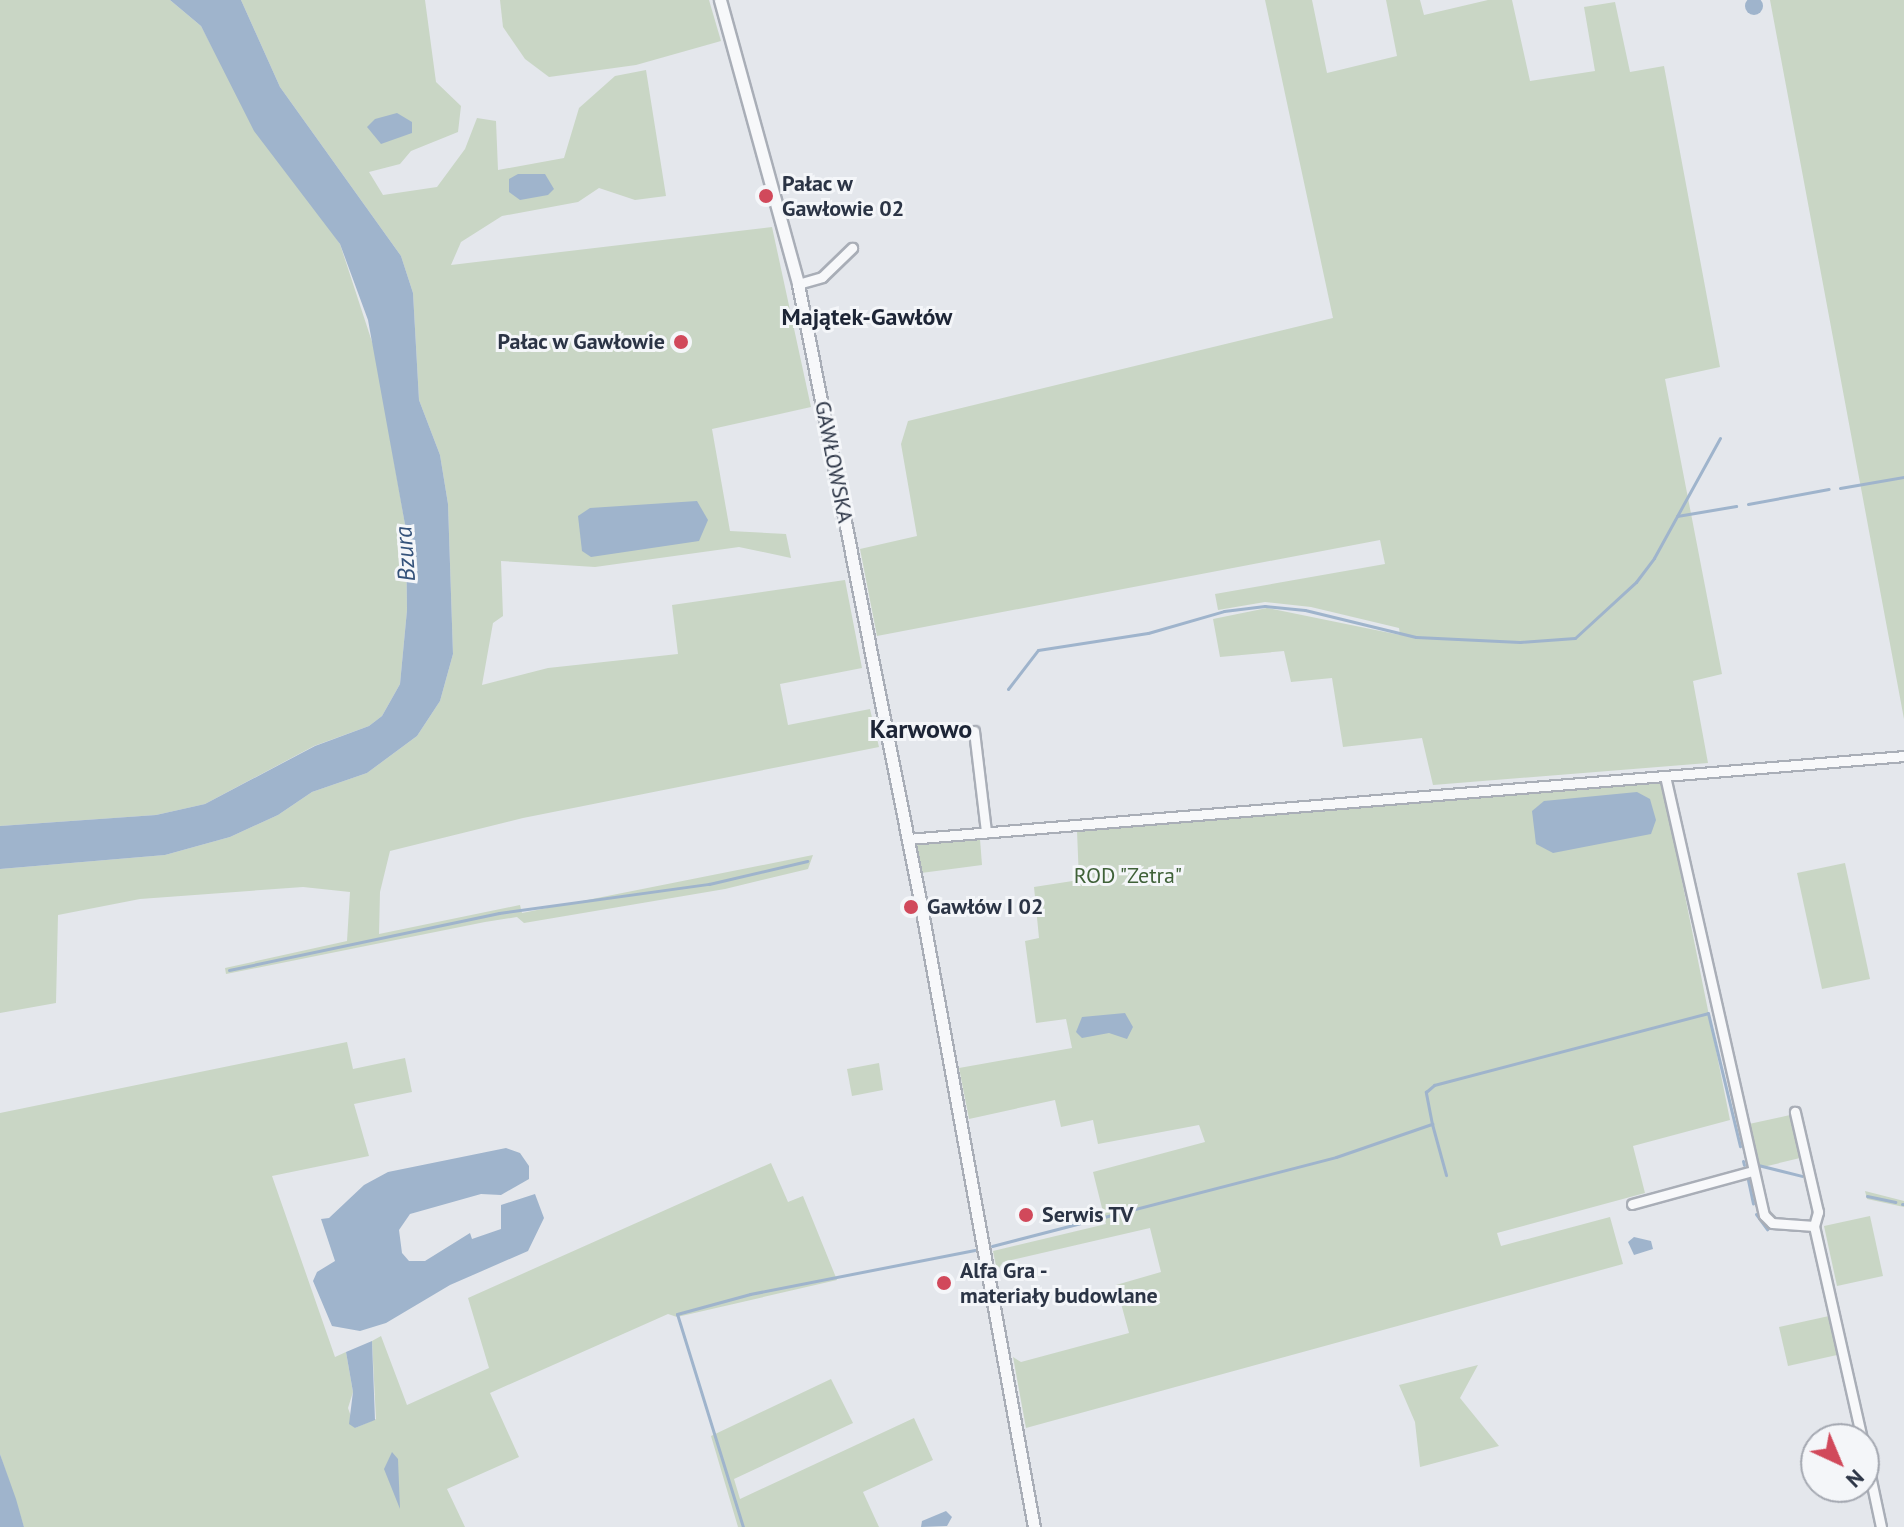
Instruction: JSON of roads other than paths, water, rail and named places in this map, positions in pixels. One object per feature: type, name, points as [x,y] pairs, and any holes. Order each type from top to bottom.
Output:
[{"type":"street","name":"GAWŁOWSKA","points":[[720,0],[798,284],[908,839],[1034,1527]]},
{"type":"street","points":[[798,284],[822,277],[852,248]]},
{"type":"street","points":[[974,731],[975,772],[986,832]]},
{"type":"street","points":[[908,839],[1904,756]]},
{"type":"street","points":[[1665,776],[1753,1171],[1767,1220],[1814,1226]]},
{"type":"street","points":[[1795,1112],[1818,1212],[1814,1226],[1858,1423]]},
{"type":"street","points":[[1632,1204],[1753,1171]]},
{"type":"street","points":[[1876,1503],[1881,1527]]},
{"type":"water","points":[[1754,-3],[1763,6],[1754,15],[1745,6]]},
{"type":"water","points":[[170,0],[241,0],[280,87],[401,256],[413,293],[419,400],[440,455],[448,504],[453,654],[440,701],[417,736],[367,773],[312,792],[278,815],[230,837],[165,855],[0,869],[0,826],[156,815],[205,804],[315,746],[369,726],[382,716],[400,684],[407,610],[406,530],[368,320],[340,244],[254,131],[201,26]]},
{"type":"water","points":[[397,113],[412,122],[412,133],[381,144],[367,127],[375,119]]},
{"type":"water","points":[[518,174],[545,174],[554,189],[548,195],[520,200],[509,192],[509,179]]},
{"type":"water","points":[[697,501],[708,520],[699,541],[591,557],[582,551],[578,516],[590,508]]},
{"type":"water","points":[[1637,792],[1650,799],[1656,820],[1651,834],[1553,853],[1536,844],[1532,811],[1544,801]]},
{"type":"water","points":[[1125,1013],[1133,1027],[1127,1039],[1109,1033],[1082,1038],[1076,1032],[1082,1017]]},
{"type":"water","points":[[506,1148],[520,1153],[529,1166],[529,1179],[501,1195],[481,1194],[410,1214],[399,1230],[402,1253],[409,1261],[425,1261],[470,1233],[472,1239],[501,1229],[501,1205],[535,1194],[544,1218],[528,1251],[450,1285],[386,1323],[360,1331],[332,1326],[313,1281],[317,1272],[335,1261],[321,1219],[329,1218],[364,1185],[388,1172]]},
{"type":"water","points":[[1634,1237],[1651,1241],[1653,1249],[1634,1255],[1628,1242]]},
{"type":"water","points":[[372,1341],[375,1420],[355,1428],[349,1424],[353,1392],[346,1352]]},
{"type":"water","points":[[392,1452],[398,1459],[400,1509],[384,1469]]},
{"type":"water","points":[[0,1454],[16,1499],[24,1527],[0,1527]]},
{"type":"water","points":[[946,1511],[952,1517],[947,1526],[921,1527],[922,1521]]},
{"type":"waterway","points":[[1008,689],[1038,650],[1148,633],[1224,611],[1265,606],[1305,610],[1416,637],[1520,642],[1575,638],[1636,582],[1654,558],[1720,438]]},
{"type":"waterway","points":[[1840,488],[1904,477]]},
{"type":"waterway","points":[[1748,504],[1829,489]]},
{"type":"waterway","points":[[1677,516],[1736,506]]},
{"type":"waterway","points":[[229,970],[499,913],[709,884],[807,861]]},
{"type":"waterway","points":[[992,1246],[1336,1157],[1432,1124],[1426,1092],[1434,1085],[1708,1013],[1740,1146]]},
{"type":"waterway","points":[[1432,1124],[1446,1175]]},
{"type":"waterway","points":[[1743,1161],[1744,1165]]},
{"type":"waterway","points":[[1758,1165],[1802,1176]]},
{"type":"waterway","points":[[1748,1180],[1753,1203]]},
{"type":"waterway","points":[[1867,1196],[1895,1202]]},
{"type":"waterway","points":[[1756,1214],[1767,1229]]},
{"type":"waterway","points":[[743,1527],[677,1314],[750,1294],[975,1250]]},
{"type":"place","name":"Pałac w Gawłowie 02","points":[[766,196]]},
{"type":"place","name":"Pałac w Gawłowie","points":[[681,342]]},
{"type":"place","name":"Gawłów I 02","points":[[911,907]]},
{"type":"place","name":"Serwis TV","points":[[1026,1215]]},
{"type":"place","name":"Alfa Gra - materiały budowlane","points":[[944,1283]]},
{"type":"district","name":"Majątek-Gawłów","points":[[867,317]]},
{"type":"district","name":"Karwowo","points":[[921,729]]},
{"type":"water label","name":"Bzura","points":[[405,554]]},
{"type":"park label","name":"ROD \"Zetra\"","points":[[1128,876]]}]
